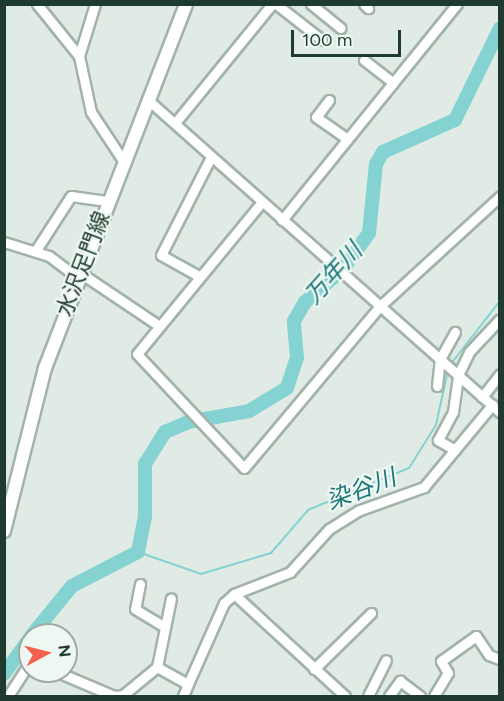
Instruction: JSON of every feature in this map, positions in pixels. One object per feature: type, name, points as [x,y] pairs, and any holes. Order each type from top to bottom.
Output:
[{"type":"main road","name":"水沢足門線","points":[[4,531],[42,378],[78,274],[122,159],[186,4]]},
{"type":"street","points":[[37,4],[80,56]]},
{"type":"street","points":[[94,4],[80,56],[91,112],[122,159]]},
{"type":"street","points":[[175,123],[274,4],[322,40]]},
{"type":"street","points":[[311,4],[341,28]]},
{"type":"street","points":[[282,220],[457,4]]},
{"type":"street","points":[[364,60],[393,82]]},
{"type":"street","points":[[147,99],[175,123],[210,159],[500,412]]},
{"type":"street","points":[[328,100],[316,117],[347,139]]},
{"type":"street","points":[[196,275],[161,255],[210,159]]},
{"type":"street","points":[[36,250],[71,196],[107,201]]},
{"type":"street","points":[[261,203],[196,275],[137,354],[243,468],[379,307],[500,196]]},
{"type":"street","points":[[4,242],[36,250],[158,325]]},
{"type":"street","points":[[437,386],[449,367],[469,352],[500,319]]},
{"type":"street","points":[[454,450],[438,440],[453,412],[449,367],[455,332]]},
{"type":"street","points":[[482,397],[500,374]]},
{"type":"street","points":[[183,696],[224,603],[234,594],[290,572],[329,529],[360,510],[424,487],[492,405]]},
{"type":"street","points":[[140,584],[135,609],[165,627]]},
{"type":"street","points":[[234,594],[345,696]]},
{"type":"street","points":[[78,681],[114,696],[123,695],[157,667],[171,598]]},
{"type":"street","points":[[314,669],[371,613]]},
{"type":"street","points":[[434,696],[448,673],[441,661],[476,636],[489,655],[499,659]]},
{"type":"street","points":[[368,696],[386,660]]},
{"type":"street","points":[[157,667],[188,684]]},
{"type":"street","points":[[8,696],[18,681]]},
{"type":"street","points":[[389,696],[400,681],[420,696]]},
{"type":"waterway","name":"万年川","points":[[42,623],[72,586],[138,552],[145,517],[145,464],[165,432],[188,422],[249,411],[287,388],[297,358],[294,321],[305,302],[343,269],[369,233],[376,164],[383,152],[455,120],[500,28]]},
{"type":"waterway","name":"染谷川","points":[[450,365],[500,301]]},
{"type":"waterway","name":"染谷川","points":[[138,552],[201,574],[271,553],[308,510],[409,468],[436,425],[448,370]]},
{"type":"waterway","name":"染谷川","points":[[4,674],[18,655]]}]
